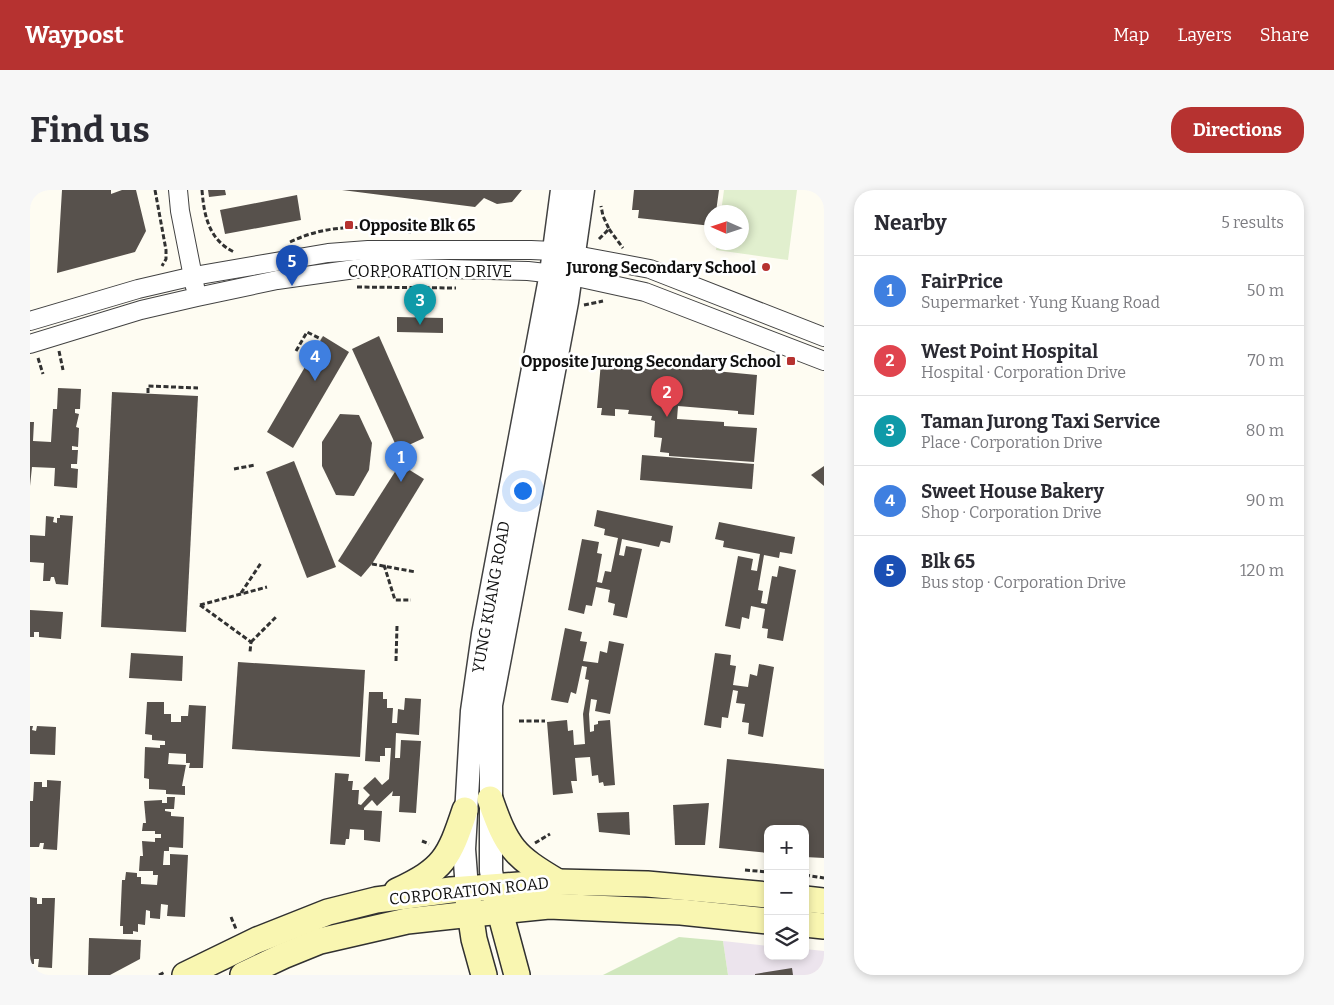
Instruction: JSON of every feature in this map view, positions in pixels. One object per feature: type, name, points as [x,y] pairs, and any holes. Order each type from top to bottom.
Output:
[{"type":"main road","points":[[490,799],[502,835],[511,848],[532,867],[558,882]]},
{"type":"main road","points":[[376,900],[422,879],[440,866],[453,845],[465,810]]},
{"type":"main road","name":"CORPORATION ROAD","points":[[185,975],[257,940],[328,912],[376,900],[467,889],[558,882],[647,884],[764,895]]},
{"type":"main road","points":[[494,887],[517,975]]},
{"type":"main road","points":[[467,889],[474,939],[484,975]]},
{"type":"main road","points":[[809,899],[824,901]]},
{"type":"main road","name":"CORPORATION ROAD","points":[[243,975],[320,941],[407,921],[471,914],[549,906],[681,912],[764,920]]},
{"type":"main road","points":[[809,924],[824,926]]},
{"type":"street","points":[[178,190],[180,211],[197,298]]},
{"type":"street","name":"YUNG KUANG ROAD","points":[[494,887],[491,871],[491,706],[563,264],[562,190]]},
{"type":"street","name":"YUNG KUANG ROAD","points":[[467,889],[464,849],[465,810],[472,711],[483,634],[563,264],[592,195]]},
{"type":"street","name":"CORPORATION DRIVE","points":[[30,322],[138,289],[194,276],[328,253],[368,250],[650,269],[824,337]]},
{"type":"street","name":"CORPORATION DRIVE","points":[[30,344],[141,310],[286,278],[369,268],[563,264],[645,292],[824,361]]},
{"type":"path","points":[[155,190],[166,250],[166,259],[161,269]]},
{"type":"path","points":[[202,190],[207,223],[213,236],[228,249],[238,254]]},
{"type":"path","points":[[592,195],[609,229],[621,242],[625,253]]},
{"type":"path","points":[[598,239],[609,229]]},
{"type":"path","points":[[349,287],[458,288]]},
{"type":"path","points":[[296,352],[307,332],[321,340]]},
{"type":"path","points":[[51,350],[58,348],[64,370]]},
{"type":"path","points":[[30,356],[37,354],[43,374]]},
{"type":"path","points":[[148,393],[148,386],[198,388]]},
{"type":"path","points":[[234,469],[255,465]]},
{"type":"path","points":[[240,594],[261,563]]},
{"type":"path","points":[[372,564],[416,572]]},
{"type":"path","points":[[384,566],[396,600],[411,600]]},
{"type":"path","points":[[251,642],[200,605],[267,587]]},
{"type":"path","points":[[250,652],[251,642],[277,616]]},
{"type":"path","points":[[396,661],[397,626]]},
{"type":"path","points":[[519,720],[545,721]]},
{"type":"path","points":[[532,846],[550,834]]},
{"type":"path","points":[[809,876],[824,878]]},
{"type":"shaded area","points":[[723,941],[764,946],[764,960],[809,960],[809,949],[824,951],[824,975],[728,975]]},
{"type":"green space","points":[[724,190],[797,190],[788,260],[716,250],[749,250],[749,205],[722,205]]},
{"type":"green space","points":[[679,937],[723,941],[728,975],[603,975]]},
{"type":"building","points":[[62,190],[111,190],[111,194],[122,190],[136,190],[146,231],[135,252],[57,273]]},
{"type":"building","points":[[208,190],[225,190],[226,195],[209,197]]},
{"type":"building","points":[[342,190],[522,190],[512,202],[497,204],[484,198],[475,207]]},
{"type":"building","points":[[634,190],[719,190],[717,205],[704,205],[704,225],[638,218],[639,210],[632,210]]},
{"type":"building","points":[[297,195],[301,220],[225,234],[220,210]]},
{"type":"building","points":[[397,317],[443,318],[443,333],[397,332]]},
{"type":"building","points":[[323,336],[349,352],[293,448],[267,432]]},
{"type":"building","points":[[379,336],[424,438],[398,450],[352,349]]},
{"type":"building","points":[[663,360],[676,361],[676,368],[702,370],[702,363],[716,364],[715,371],[757,375],[754,415],[738,414],[738,411],[678,406],[677,419],[724,422],[724,426],[757,428],[754,462],[669,456],[669,453],[660,452],[662,438],[654,437],[655,421],[651,420],[652,416],[628,414],[629,410],[615,409],[615,416],[601,415],[602,408],[597,408],[601,362],[663,367]]},
{"type":"building","points":[[58,388],[81,389],[80,409],[75,409],[75,413],[79,414],[76,427],[79,428],[78,447],[72,446],[72,450],[78,450],[77,464],[71,464],[71,468],[78,469],[77,488],[54,486],[55,468],[32,467],[30,486],[30,422],[34,422],[33,441],[51,442],[53,409],[57,409]]},
{"type":"building","points":[[112,392],[198,396],[186,632],[101,627]]},
{"type":"building","points":[[340,414],[359,415],[372,443],[369,470],[354,496],[336,495],[322,466],[322,442]]},
{"type":"building","points":[[642,455],[754,464],[752,489],[640,480]]},
{"type":"building","points":[[294,461],[336,567],[307,578],[266,472]]},
{"type":"building","points":[[400,464],[424,479],[372,564],[361,577],[338,561]]},
{"type":"building","points":[[824,466],[824,486],[811,475]]},
{"type":"building","points":[[597,510],[673,526],[670,543],[661,541],[659,547],[622,539],[619,555],[624,556],[626,546],[642,549],[627,618],[613,615],[615,604],[608,602],[610,590],[596,587],[592,606],[586,605],[584,614],[568,610],[582,539],[599,542],[597,553],[602,554],[597,582],[602,583],[605,571],[611,572],[618,538],[604,535],[605,529],[594,526]]},
{"type":"building","points":[[60,515],[73,516],[68,585],[56,584],[54,577],[51,577],[50,581],[43,581],[44,563],[30,562],[30,535],[45,536],[46,516],[54,517],[53,522],[57,523],[57,518],[60,518]]},
{"type":"building","points":[[719,522],[795,537],[792,554],[780,552],[779,558],[764,555],[758,590],[763,591],[761,603],[767,604],[772,576],[777,577],[779,566],[796,570],[783,641],[767,638],[768,629],[762,628],[765,609],[751,606],[749,619],[742,617],[740,629],[725,626],[738,556],[753,559],[751,570],[757,571],[760,554],[723,547],[724,541],[715,539]]},
{"type":"building","points":[[30,610],[63,612],[61,639],[39,637],[39,632],[34,632],[34,637],[30,637]]},
{"type":"building","points":[[565,628],[582,632],[580,641],[587,642],[583,661],[598,663],[600,651],[607,653],[609,641],[624,644],[610,714],[595,711],[597,700],[591,699],[589,714],[590,732],[594,731],[594,725],[598,724],[598,721],[610,720],[615,785],[604,786],[603,782],[599,783],[598,775],[592,776],[590,757],[575,758],[577,781],[571,781],[573,793],[553,795],[547,722],[567,720],[568,731],[573,730],[574,745],[585,744],[583,714],[589,680],[585,679],[587,667],[582,666],[576,694],[571,692],[568,703],[551,700]]},
{"type":"building","points":[[131,653],[183,656],[182,681],[129,678]]},
{"type":"building","points":[[715,653],[731,655],[730,665],[736,666],[733,685],[748,687],[750,674],[757,676],[759,664],[774,667],[763,737],[748,734],[749,723],[742,722],[745,704],[736,703],[738,691],[733,690],[728,718],[722,717],[721,728],[704,725]]},
{"type":"building","points":[[238,662],[365,670],[360,757],[232,749]]},
{"type":"building","points":[[369,692],[383,692],[383,699],[387,699],[387,708],[393,708],[392,723],[397,723],[398,709],[404,710],[405,698],[421,699],[419,735],[396,733],[395,758],[400,758],[401,740],[421,741],[416,813],[399,812],[400,796],[392,796],[393,791],[377,806],[372,800],[364,808],[364,810],[382,811],[380,842],[364,840],[364,830],[350,829],[349,839],[346,839],[345,845],[330,844],[335,773],[349,774],[348,781],[353,781],[352,790],[359,790],[358,804],[361,805],[370,795],[363,788],[375,777],[382,785],[389,779],[391,748],[385,748],[385,756],[380,756],[380,762],[365,761]]},
{"type":"building","points":[[147,702],[164,702],[164,714],[171,714],[171,722],[181,722],[181,716],[188,716],[189,705],[206,706],[203,768],[189,768],[190,763],[186,763],[186,754],[169,753],[168,764],[186,765],[182,786],[185,786],[185,795],[166,794],[166,790],[149,789],[149,779],[144,778],[145,747],[160,748],[160,745],[165,745],[165,741],[152,740],[152,735],[145,734]]},
{"type":"building","points":[[30,726],[33,726],[32,730],[36,731],[37,726],[56,727],[55,755],[30,754]]},
{"type":"building","points":[[727,759],[824,769],[824,858],[809,857],[809,825],[764,825],[764,853],[719,848]]},
{"type":"building","points":[[47,780],[61,781],[57,850],[43,849],[44,843],[40,843],[39,847],[30,847],[30,801],[33,801],[34,782],[42,782],[42,787],[47,787]]},
{"type":"building","points":[[167,797],[175,797],[174,809],[165,809],[165,811],[171,812],[171,816],[184,817],[183,848],[169,847],[169,851],[164,851],[163,865],[170,865],[170,854],[188,855],[185,917],[167,916],[168,905],[161,904],[160,919],[150,918],[150,911],[146,910],[145,925],[138,924],[138,932],[133,931],[133,934],[123,934],[123,926],[120,926],[122,880],[125,880],[126,872],[137,873],[137,877],[141,877],[141,884],[157,885],[158,875],[153,875],[153,871],[139,871],[140,856],[143,856],[142,841],[155,842],[155,838],[161,838],[161,834],[155,834],[155,831],[142,831],[143,823],[146,823],[144,801],[162,800],[162,803],[167,803]]},
{"type":"building","points":[[709,803],[705,845],[675,845],[673,805]]},
{"type":"building","points":[[629,812],[630,835],[599,832],[597,813]]},
{"type":"building","points":[[30,897],[37,898],[37,904],[42,904],[42,898],[55,898],[52,968],[38,967],[39,959],[34,959],[34,964],[30,964]]},
{"type":"building","points":[[89,938],[141,940],[140,959],[110,975],[88,975]]},
{"type":"building","points":[[792,968],[793,975],[755,975],[755,974]]},
{"type":"place","name":"Opposite Blk 65","points":[[349,225]]},
{"type":"place","name":"Jurong Secondary School","points":[[766,267]]},
{"type":"place","name":"Blk 65","points":[[292,286]]},
{"type":"place","name":"Taman Jurong Taxi Service","points":[[420,325]]},
{"type":"place","name":"Opposite Jurong Secondary School","points":[[791,361]]},
{"type":"place","name":"Sweet House Bakery","points":[[315,381]]},
{"type":"place","name":"West Point Hospital","points":[[667,417]]},
{"type":"place","name":"FairPrice","points":[[401,482]]}]
